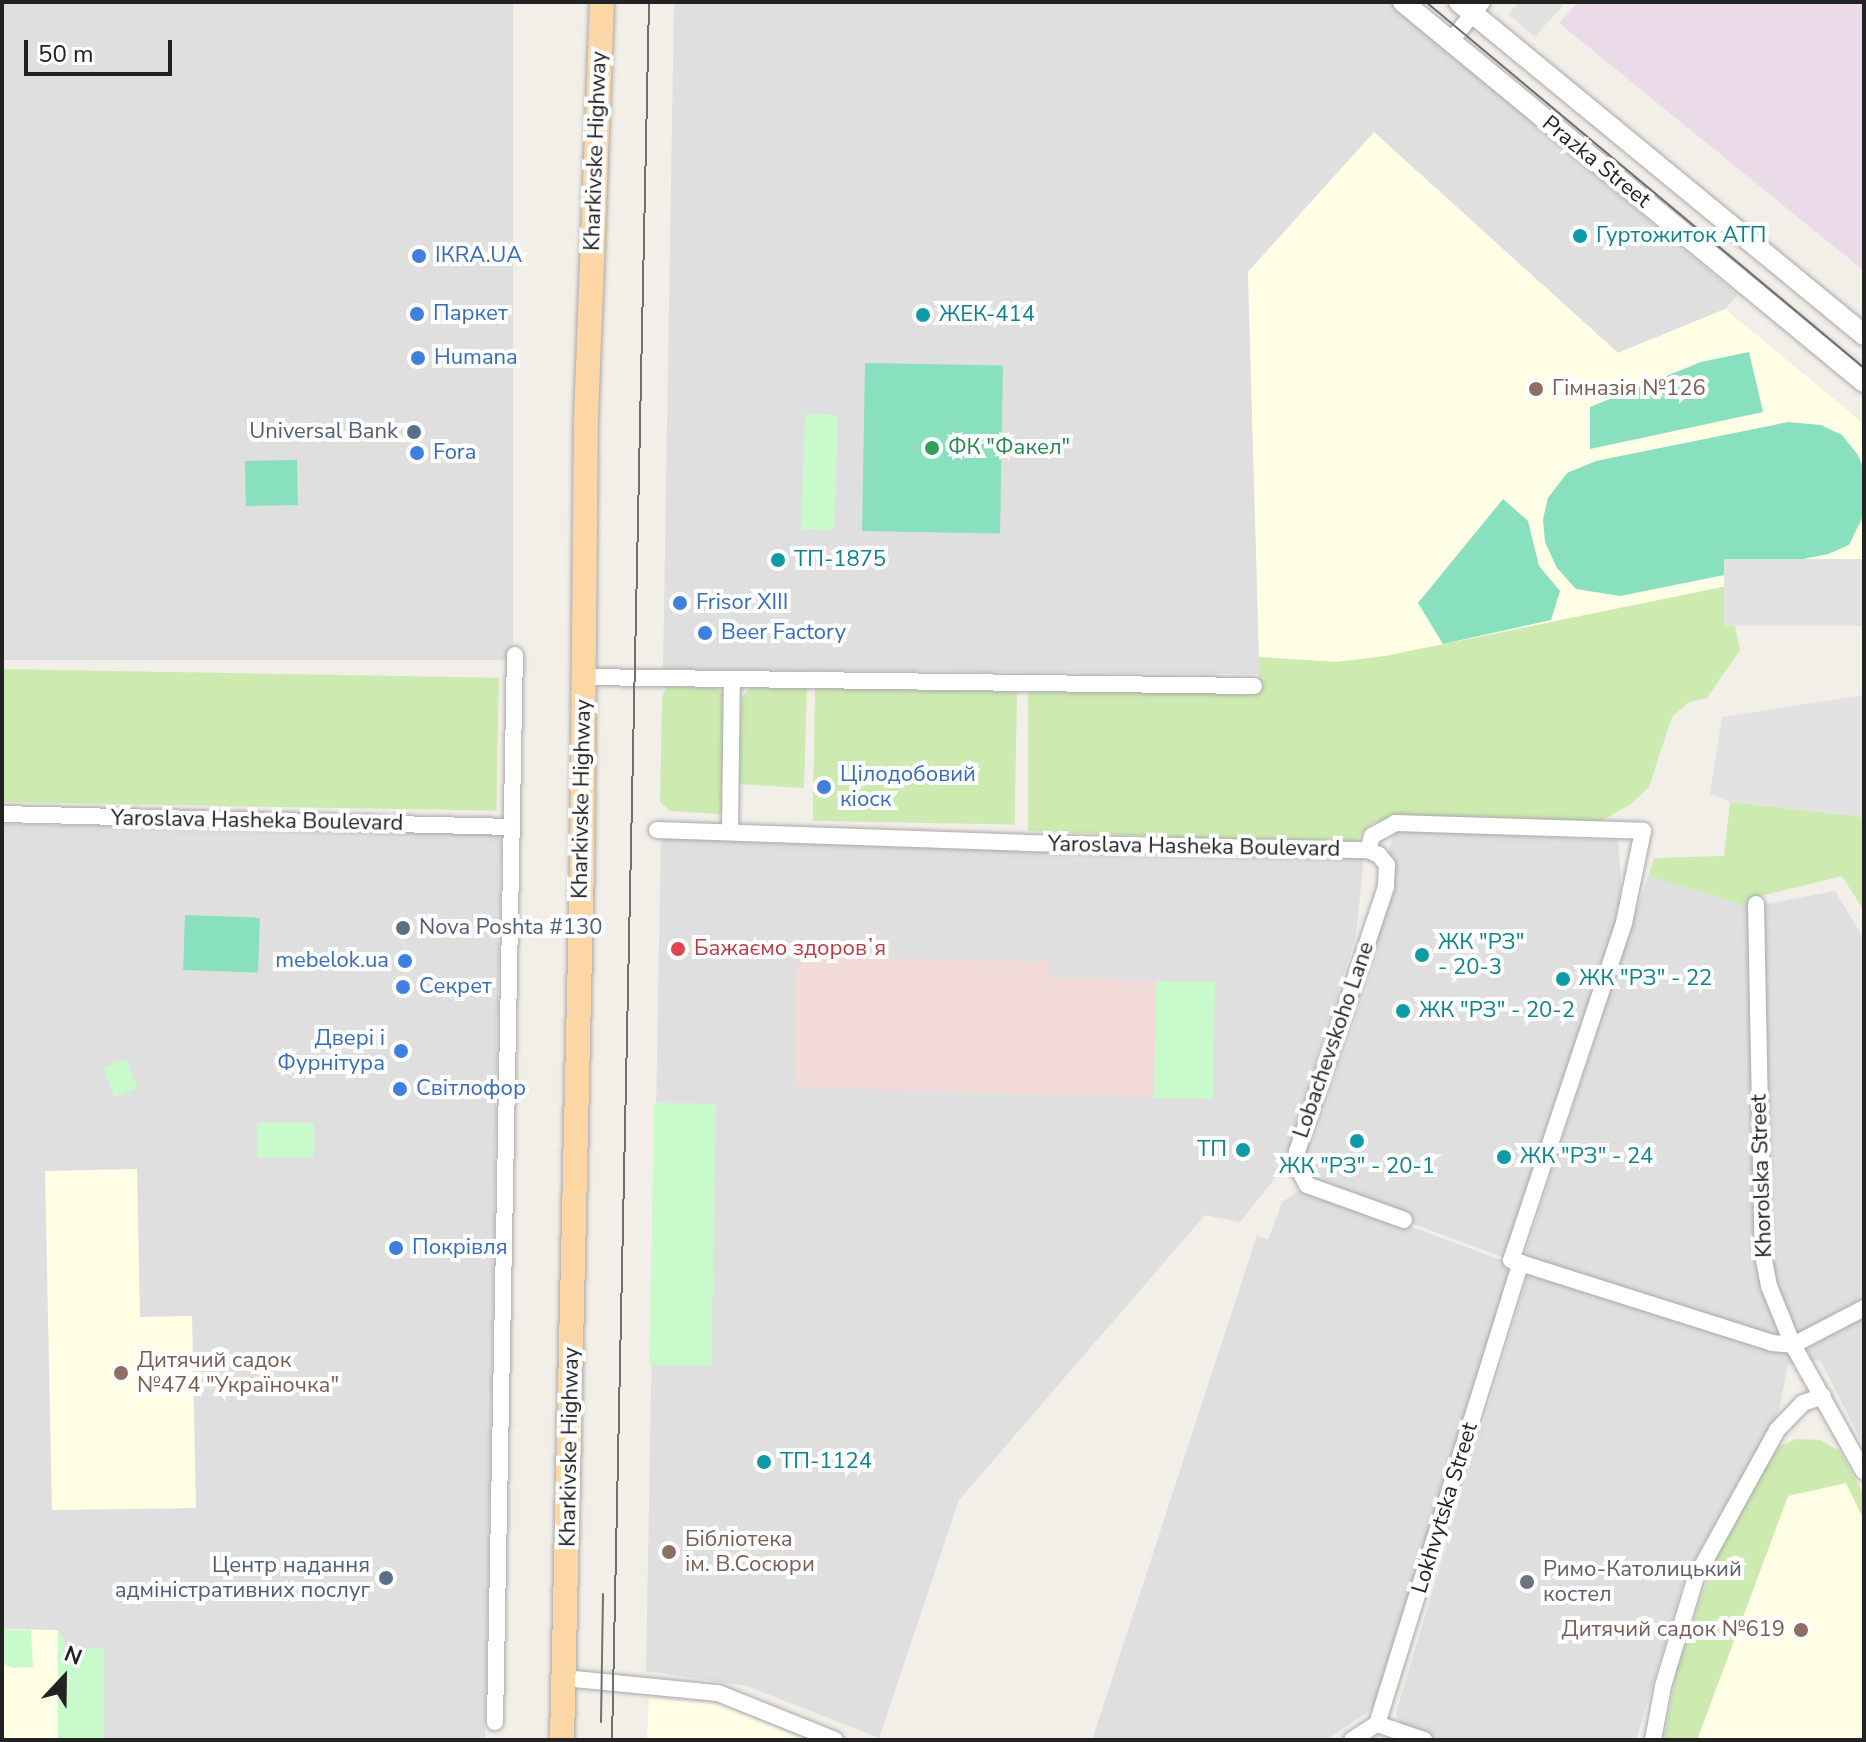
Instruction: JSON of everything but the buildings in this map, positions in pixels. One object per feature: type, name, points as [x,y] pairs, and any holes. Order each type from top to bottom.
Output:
[{"type":"main road","name":"Kharkivske Highway","points":[[562,1740],[586,418],[602,2]]},
{"type":"street","name":"Prazka Street","points":[[1403,2],[1864,382]]},
{"type":"street","points":[[1451,41],[1471,6]]},
{"type":"street","name":"Prazka Street","points":[[1471,6],[1864,335]]},
{"type":"street","points":[[495,1722],[515,655]]},
{"type":"street","points":[[583,677],[1254,686]]},
{"type":"street","points":[[730,832],[732,679]]},
{"type":"street","name":"Yaroslava Hasheka Boulevard","points":[[2,814],[512,827]]},
{"type":"street","name":"Yaroslava Hasheka Boulevard","points":[[657,830],[1368,850],[1372,836],[1395,823],[1643,831]]},
{"type":"street","name":"Lokhvytska Street","points":[[1377,1724],[1516,1262],[1624,923],[1643,831]]},
{"type":"street","name":"Lobachevskoho Lane","points":[[1368,850],[1387,865],[1386,887],[1297,1151],[1298,1168],[1307,1185],[1404,1220]]},
{"type":"street","name":"Khorolska Street","points":[[1756,904],[1763,1255],[1769,1286],[1793,1345],[1864,1472]]},
{"type":"street","points":[[1516,1262],[1772,1343],[1793,1345],[1864,1308]]},
{"type":"street","points":[[1653,1740],[1663,1686],[1696,1577],[1777,1430],[1803,1403],[1823,1396]]},
{"type":"street","points":[[564,1678],[718,1693],[835,1740]]},
{"type":"street","points":[[1352,1740],[1377,1724],[1424,1740]]},
{"type":"shaded area","points":[[2,2],[513,2],[513,660],[2,660]]},
{"type":"shaded area","points":[[674,2],[1389,2],[1738,295],[1725,309],[1618,353],[1374,133],[1248,272],[1260,674],[663,669]]},
{"type":"shaded area","points":[[1519,2],[1566,2],[1535,37],[1508,14]]},
{"type":"shaded area","points":[[1578,2],[1864,2],[1864,271],[1559,23]]},
{"type":"shaded area","name":"Гімназія №126","points":[[1374,132],[1618,353],[1725,309],[1864,424],[1864,559],[1385,656],[1336,662],[1259,657],[1248,272]]},
{"type":"shaded area","points":[[1724,559],[1864,559],[1864,626],[1724,626]]},
{"type":"shaded area","points":[[1864,695],[1864,817],[1730,802],[1710,794],[1722,717]]},
{"type":"shaded area","points":[[2,824],[501,833],[485,1740],[2,1740]]},
{"type":"shaded area","points":[[1395,830],[1618,840],[1624,923],[1511,1260],[1307,1185],[1303,1131]]},
{"type":"shaded area","points":[[661,834],[1364,856],[1356,936],[1284,1167],[1240,1222],[1205,1215],[959,1500],[879,1738],[747,1686],[646,1671]]},
{"type":"shaded area","points":[[1648,876],[1750,907],[1835,891],[1864,939],[1864,1446],[1820,1360],[1788,1364],[1779,1411],[1685,1577],[1636,1740],[1407,1740],[1396,1713],[1526,1281],[1526,1251]]},
{"type":"shaded area","points":[[810,956],[1049,962],[1049,978],[1156,981],[1155,1098],[795,1087],[796,972]]},
{"type":"shaded area","name":"Дитячий садок №474 \"Україночка\"","points":[[137,1169],[140,1317],[192,1316],[196,1508],[52,1510],[45,1171]]},
{"type":"shaded area","points":[[1305,1187],[1517,1266],[1375,1707],[1326,1740],[1092,1740],[1257,1235],[1268,1240],[1282,1202]]},
{"type":"shaded area","name":"Дитячий садок №619","points":[[1846,1483],[1864,1520],[1864,1740],[1697,1740],[1788,1496]]},
{"type":"shaded area","points":[[2,1629],[58,1630],[67,1648],[104,1649],[104,1740],[2,1740]]},
{"type":"shaded area","points":[[649,1698],[721,1705],[807,1740],[647,1740]]},
{"type":"green space","points":[[1749,352],[1763,412],[1590,449],[1590,407],[1701,362]]},
{"type":"green space","name":"ФК \"Факел\"","points":[[865,363],[1003,365],[1000,533],[862,531]]},
{"type":"green space","points":[[805,414],[838,415],[834,530],[801,529]]},
{"type":"green space","points":[[1788,422],[1821,425],[1842,435],[1858,455],[1864,470],[1864,514],[1849,545],[1828,554],[1620,596],[1576,589],[1557,568],[1545,542],[1543,519],[1548,498],[1567,473],[1596,461]]},
{"type":"green space","points":[[297,460],[298,505],[246,506],[245,461]]},
{"type":"green space","points":[[1503,499],[1528,521],[1539,566],[1560,591],[1551,620],[1443,644],[1418,603]]},
{"type":"green space","points":[[1727,586],[1740,650],[1707,698],[1689,702],[1672,717],[1649,787],[1631,804],[1601,821],[1390,818],[1372,823],[1353,844],[1028,831],[1028,692],[1259,692],[1259,657],[1336,662],[1385,656]]},
{"type":"green space","points":[[2,669],[499,678],[497,811],[2,802]]},
{"type":"green space","points":[[668,684],[714,686],[729,698],[727,800],[720,814],[670,811],[660,802],[662,697]]},
{"type":"green space","points":[[751,687],[807,687],[804,788],[739,784],[741,698]]},
{"type":"green space","points":[[815,688],[1017,692],[1015,825],[813,821]]},
{"type":"green space","points":[[1730,802],[1864,817],[1864,911],[1842,876],[1756,897],[1750,907],[1648,876],[1654,858],[1724,856]]},
{"type":"green space","points":[[185,915],[260,918],[258,973],[183,970]]},
{"type":"green space","points":[[1156,981],[1215,982],[1213,1099],[1154,1098]]},
{"type":"green space","points":[[126,1059],[138,1088],[114,1097],[103,1068]]},
{"type":"green space","points":[[654,1103],[716,1104],[711,1366],[649,1365]]},
{"type":"green space","points":[[257,1123],[314,1123],[314,1158],[257,1158]]},
{"type":"green space","points":[[1796,1439],[1820,1440],[1840,1451],[1864,1495],[1864,1520],[1846,1483],[1788,1496],[1697,1740],[1664,1740],[1677,1669],[1712,1565],[1769,1461],[1780,1446]]},
{"type":"green space","points":[[2,1629],[31,1630],[33,1667],[13,1668],[2,1663]]},
{"type":"green space","points":[[58,1630],[67,1648],[104,1649],[104,1740],[58,1740]]},
{"type":"tram line","points":[[612,1740],[649,2]]},
{"type":"tram line","points":[[1426,2],[1864,368]]},
{"type":"tram line","points":[[601,1722],[603,1594]]},
{"type":"place","name":"Гуртожиток АТП","points":[[1580,236]]},
{"type":"place","name":"ІКRA.UA","points":[[419,256]]},
{"type":"place","name":"Паркет","points":[[417,314]]},
{"type":"place","name":"ЖЕК-414","points":[[923,315]]},
{"type":"place","name":"Humana","points":[[418,358]]},
{"type":"place","name":"Гімназія №126","points":[[1536,389]]},
{"type":"place","name":"Universal Bank","points":[[414,432]]},
{"type":"place","name":"ФК \"Факел\"","points":[[932,448]]},
{"type":"place","name":"Fora","points":[[417,453]]},
{"type":"place","name":"ТП-1875","points":[[778,560]]},
{"type":"place","name":"Frisor XIII","points":[[680,603]]},
{"type":"place","name":"Beer Factory","points":[[705,633]]},
{"type":"place","name":"Цілодобовий кіоск","points":[[824,787]]},
{"type":"place","name":"Nova Poshta #130","points":[[403,928]]},
{"type":"place","name":"Бажаємо здоровʼя","points":[[678,949]]},
{"type":"place","name":"ЖК \"РЗ\" - 20-3","points":[[1422,955]]},
{"type":"place","name":"mebelok.ua","points":[[405,961]]},
{"type":"place","name":"ЖК \"РЗ\" - 22","points":[[1563,979]]},
{"type":"place","name":"Секрет","points":[[403,987]]},
{"type":"place","name":"ЖК \"РЗ\" - 20-2","points":[[1403,1011]]},
{"type":"place","name":"Двері і Фурнітура","points":[[401,1051]]},
{"type":"place","name":"Світлофор","points":[[400,1089]]},
{"type":"place","name":"ЖК \"РЗ\" - 20-1","points":[[1357,1141]]},
{"type":"place","name":"ТП","points":[[1243,1150]]},
{"type":"place","name":"ЖК \"РЗ\" - 24","points":[[1504,1157]]},
{"type":"place","name":"Покрівля","points":[[396,1248]]},
{"type":"place","name":"Дитячий садок №474 \"Україночка\"","points":[[121,1373]]},
{"type":"place","name":"ТП-1124","points":[[764,1462]]},
{"type":"place","name":"Бібліотека ім. В.Сосюри","points":[[669,1552]]},
{"type":"place","name":"Центр надання адміністративних послуг","points":[[386,1578]]},
{"type":"place","name":"Римо-Католицький костел","points":[[1527,1582]]},
{"type":"place","name":"Дитячий садок №619","points":[[1801,1630]]}]
